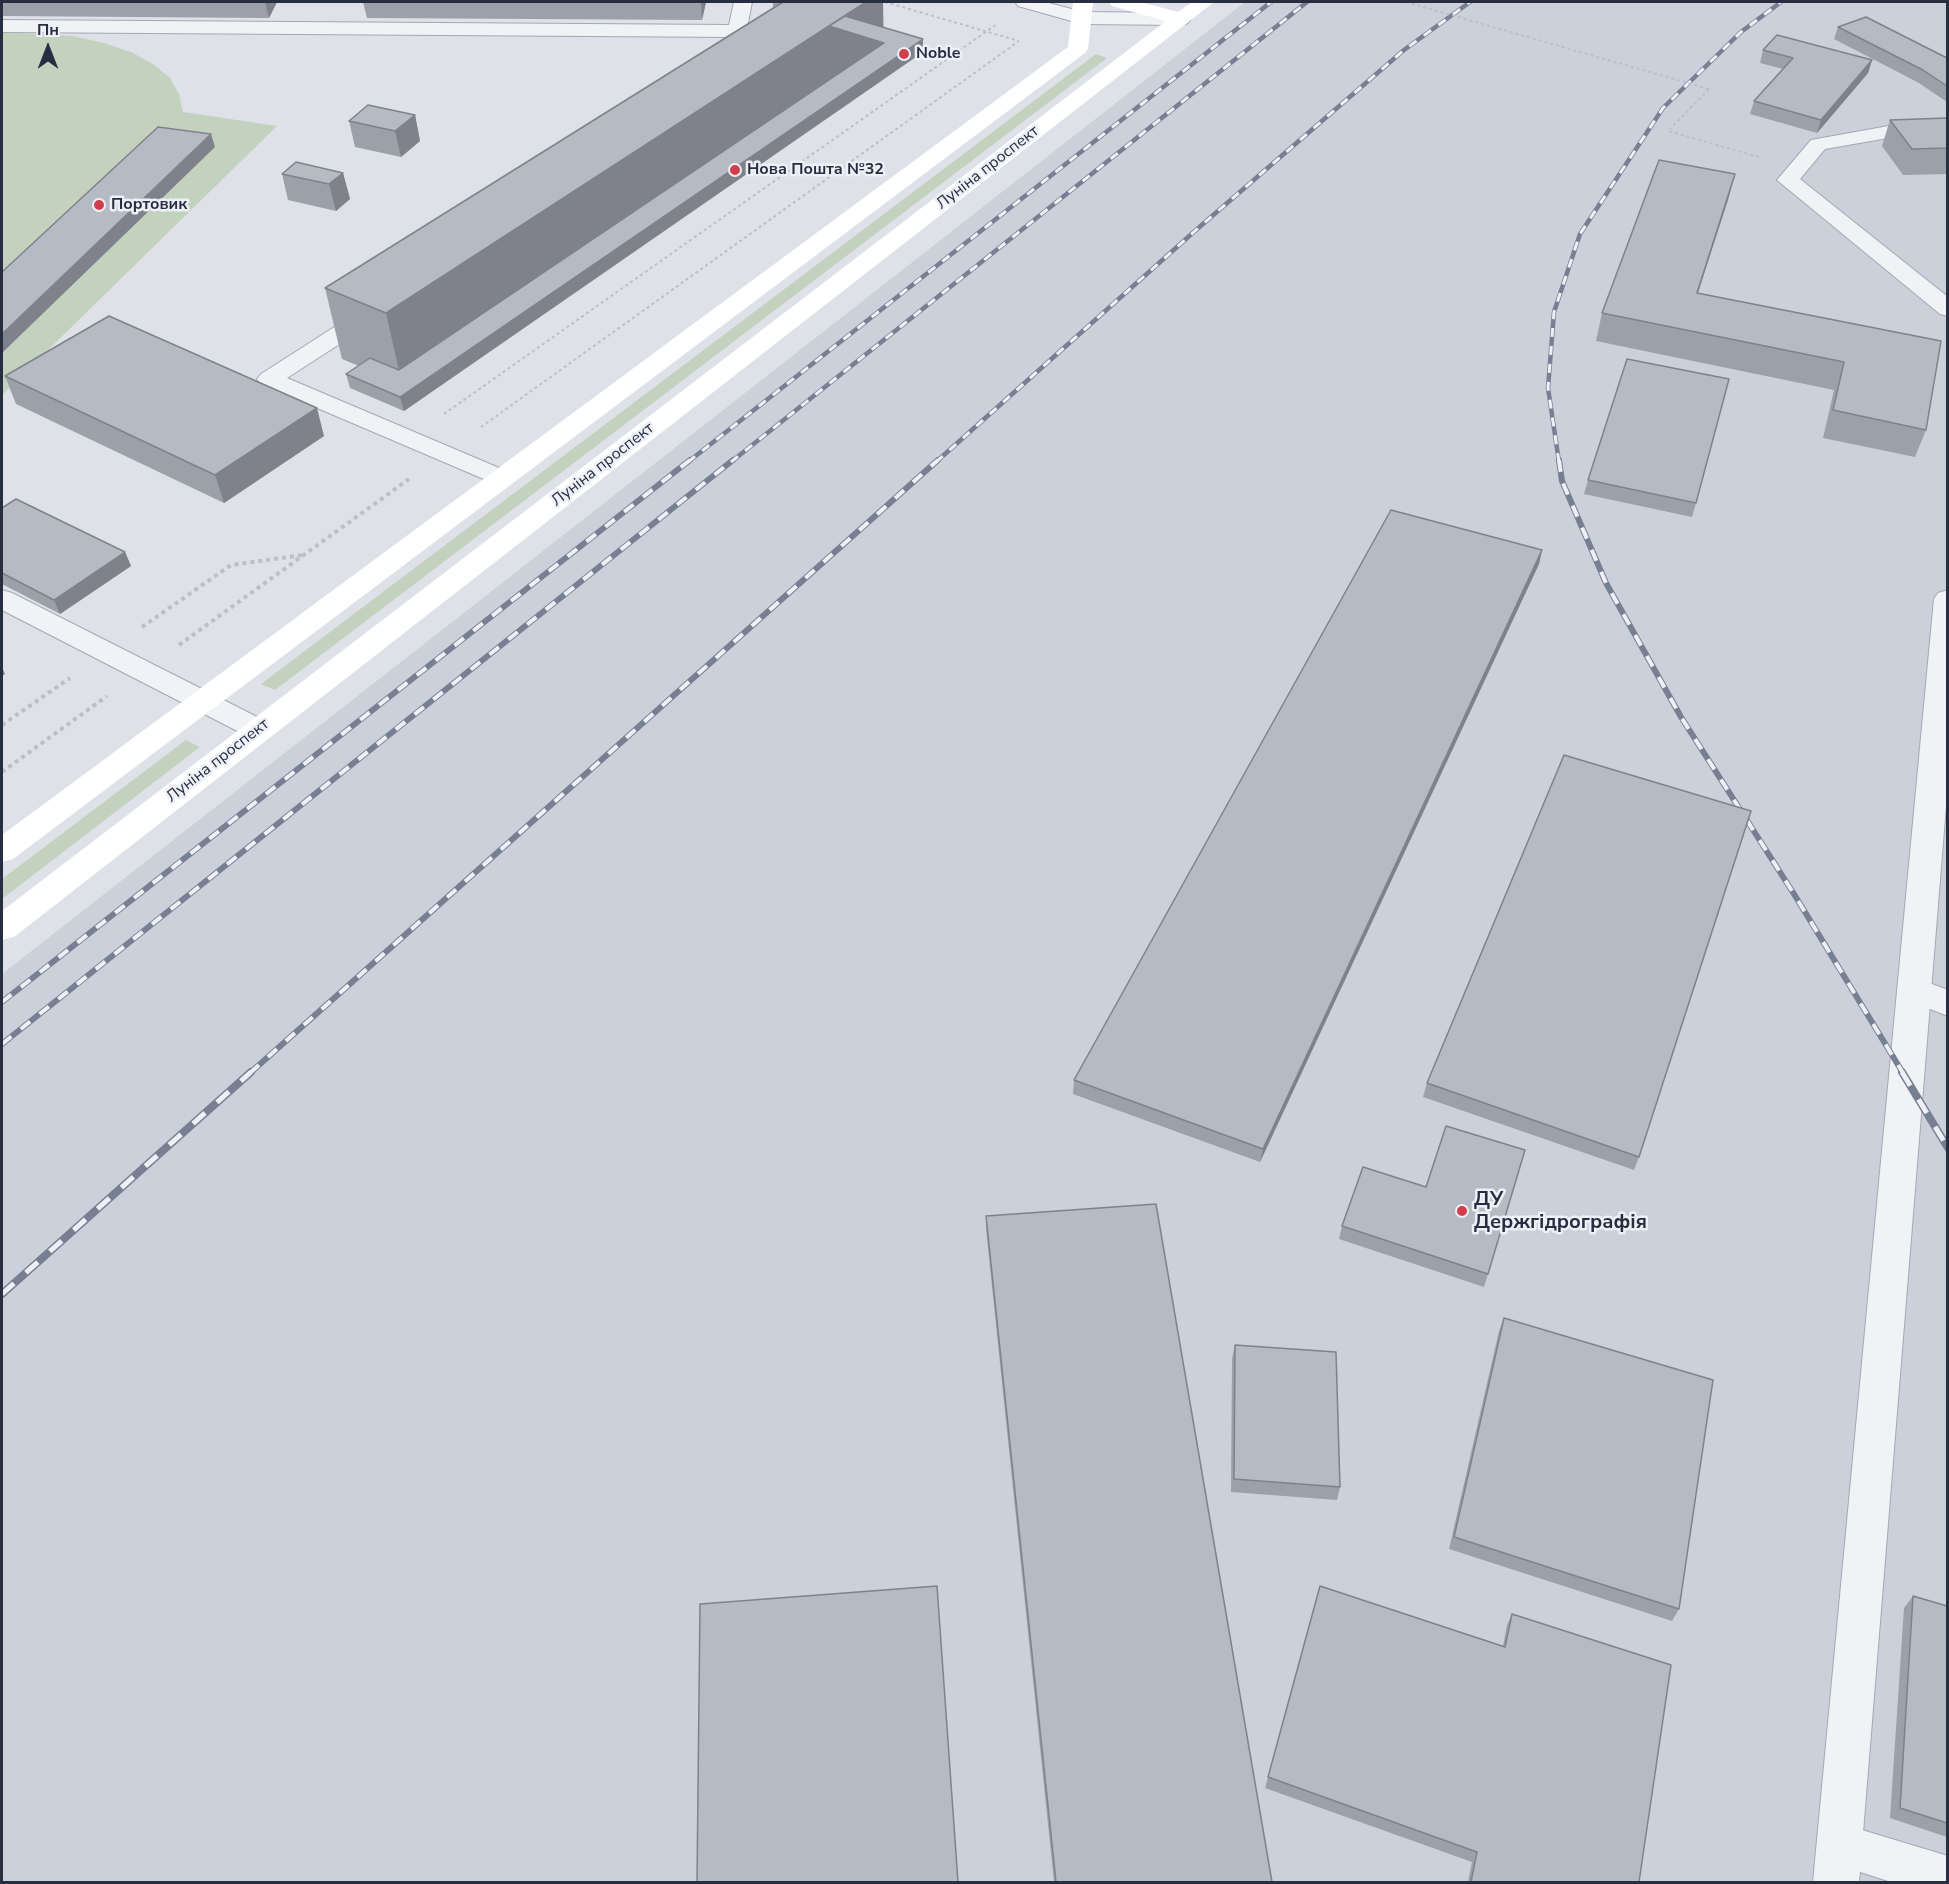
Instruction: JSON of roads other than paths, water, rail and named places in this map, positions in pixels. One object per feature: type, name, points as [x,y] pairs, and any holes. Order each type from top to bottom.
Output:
[{"type":"main road","points":[[1119,2],[1181,19]]},
{"type":"main road","name":"Луніна проспект","points":[[2,928],[1204,2]]},
{"type":"main road","points":[[2,851],[1078,49],[1083,10]]},
{"type":"street","points":[[1024,2],[1181,19]]},
{"type":"street","points":[[1837,1864],[1914,989],[1940,774],[1947,599]]},
{"type":"lane","points":[[738,31],[743,2]]},
{"type":"lane","points":[[315,28],[324,10]]},
{"type":"lane","points":[[2,26],[738,31],[785,45],[765,58]]},
{"type":"lane","points":[[1947,127],[1922,126],[1818,144],[1788,180],[1947,309]]},
{"type":"lane","points":[[388,302],[269,379],[502,478]]},
{"type":"lane","points":[[2,599],[259,730]]},
{"type":"lane","points":[[1914,989],[1947,1004]]},
{"type":"lane","points":[[1837,1864],[1947,1878]]},
{"type":"railway","points":[[688,462],[1271,2]]},
{"type":"railway","points":[[731,462],[1307,2]]},
{"type":"railway","points":[[936,462],[1196,230],[1404,50],[1470,2]]},
{"type":"railway","points":[[1559,462],[1548,388],[1554,312],[1580,234],[1663,108],[1741,32],[1781,2]]},
{"type":"railway","points":[[2,1002],[690,460]]},
{"type":"railway","points":[[2,1044],[733,460]]},
{"type":"railway","points":[[250,1073],[938,460]]},
{"type":"railway","points":[[1559,460],[1562,481],[1606,583],[1681,717],[1794,894],[1903,1073]]},
{"type":"railway","points":[[2,1294],[251,1072]]},
{"type":"railway","points":[[1902,1072],[1948,1148]]},
{"type":"place","name":"Noble","points":[[904,54]]},
{"type":"place","name":"Нова Пошта №32","points":[[735,170]]},
{"type":"place","name":"Портовик","points":[[99,205]]},
{"type":"place","name":"ДУ Держгідрографія","points":[[1462,1211]]}]
